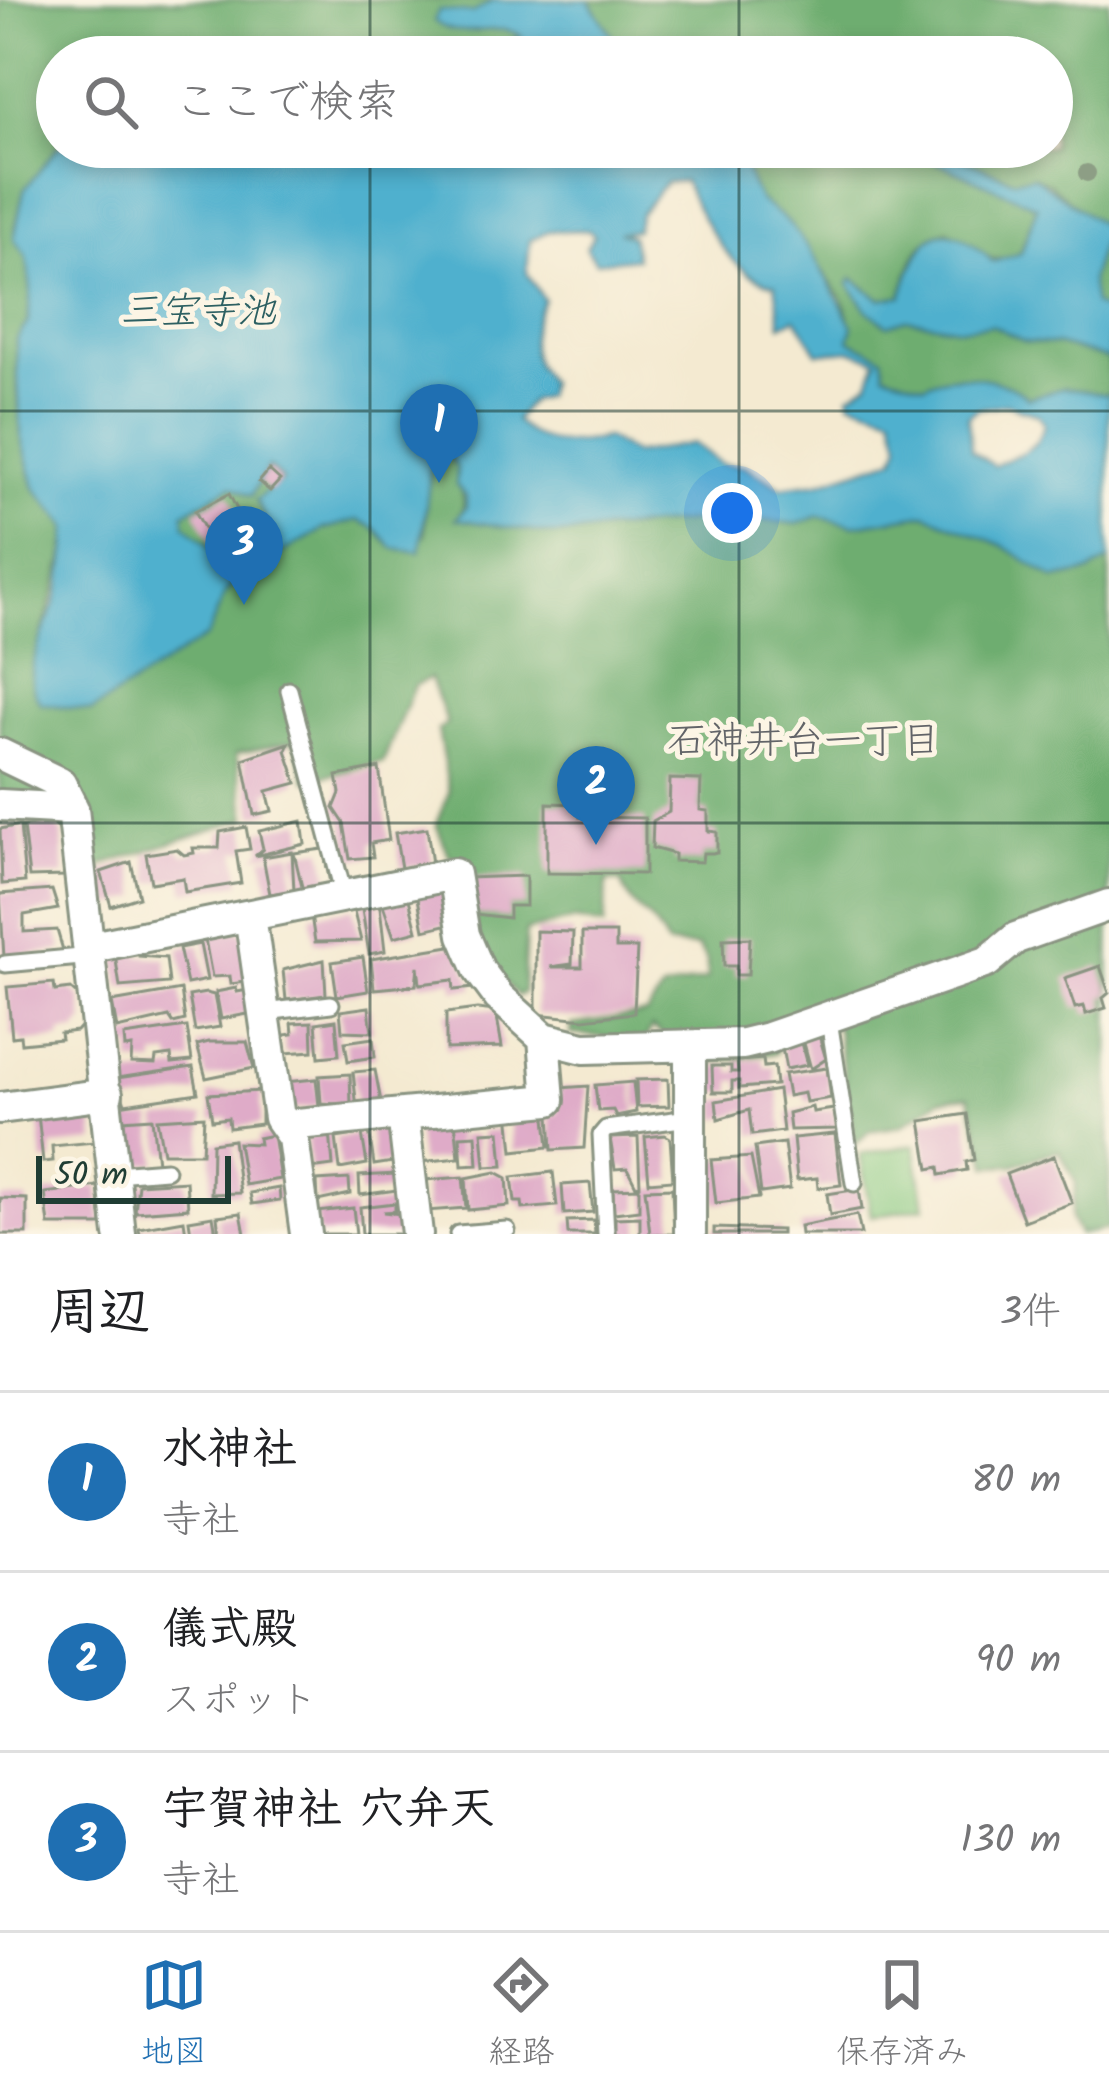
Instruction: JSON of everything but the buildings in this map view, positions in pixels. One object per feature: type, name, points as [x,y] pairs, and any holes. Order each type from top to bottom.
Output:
[{"type":"street","points":[[0,754],[59,783],[73,809],[121,1234]]},
{"type":"street","points":[[0,805],[73,809]]},
{"type":"street","points":[[92,951],[454,874],[464,935],[479,970],[499,997],[544,1038],[584,1048],[743,1044],[829,1020],[987,962],[1016,938],[1109,905]]},
{"type":"street","points":[[250,915],[279,1118],[290,1129],[306,1234]]},
{"type":"street","points":[[290,1129],[550,1100],[544,1038]]},
{"type":"street","points":[[690,1046],[691,1234]]},
{"type":"street","points":[[0,1108],[106,1094]]},
{"type":"street","points":[[403,1114],[417,1234]]},
{"type":"lane","points":[[289,690],[344,896]]},
{"type":"lane","points":[[5,964],[92,951]]},
{"type":"lane","points":[[265,1012],[331,1004]]},
{"type":"lane","points":[[829,1020],[854,1183]]},
{"type":"lane","points":[[606,1234],[602,1135],[606,1129],[689,1118]]},
{"type":"lane","points":[[115,1174],[166,1170]]},
{"type":"lane","points":[[458,1234],[507,1230]]},
{"type":"green space","points":[[0,0],[494,0],[474,13],[458,15],[475,32],[497,26],[522,34],[36,36],[36,168],[41,168],[24,190],[15,229],[27,257],[31,290],[28,323],[16,340],[17,382],[21,435],[35,488],[67,525],[61,570],[36,664],[41,703],[92,711],[159,666],[232,584],[230,570],[185,524],[184,513],[231,485],[255,482],[268,466],[283,480],[270,495],[256,500],[271,532],[255,568],[324,529],[357,520],[375,528],[388,544],[425,536],[428,464],[433,451],[446,452],[457,468],[463,505],[456,519],[555,535],[731,517],[818,516],[853,525],[926,514],[1003,545],[1055,579],[1090,572],[1109,560],[1109,1229],[1079,1234],[1071,1219],[1076,1183],[1059,1150],[1014,1165],[988,1166],[969,1096],[941,1099],[901,1126],[869,1131],[855,1145],[836,1023],[778,1041],[776,1053],[703,1063],[652,1027],[645,1041],[571,1034],[572,1025],[646,1014],[663,990],[707,979],[707,961],[698,947],[667,945],[621,882],[607,881],[604,926],[575,920],[526,931],[523,993],[518,996],[495,968],[477,934],[466,897],[466,861],[449,856],[436,824],[449,792],[438,730],[447,724],[430,678],[414,686],[383,762],[306,781],[295,741],[236,754],[247,818],[100,866],[113,929],[98,936],[77,808],[0,798]]},
{"type":"green space","points":[[589,0],[1109,0],[1109,312],[1093,305],[1090,280],[1105,232],[1049,183],[1033,176],[1013,180],[984,168],[1073,168],[1073,36],[612,36]]},
{"type":"green space","points":[[745,168],[949,168],[1037,206],[1020,253],[1010,258],[982,255],[948,230],[921,247],[902,296],[880,299],[853,278],[849,284],[883,323],[906,319],[960,328],[992,325],[1026,342],[1056,344],[1109,359],[1109,395],[1063,388],[1028,398],[1006,385],[977,378],[948,377],[925,385],[885,373],[883,357],[848,340],[849,315],[841,297],[788,222],[759,200]]},
{"type":"green space","points":[[915,1145],[925,1207],[871,1216],[860,1154]]},
{"type":"water","points":[[494,0],[589,0],[612,36],[455,31],[434,21],[439,10],[473,13]]},
{"type":"water","name":"三宝寺池","points":[[41,168],[745,168],[759,200],[788,222],[811,251],[853,326],[849,340],[883,357],[885,373],[925,385],[948,377],[977,378],[1006,385],[1028,398],[1063,388],[1109,395],[1109,560],[1090,572],[1055,579],[1002,545],[926,514],[853,525],[819,516],[797,524],[731,517],[555,535],[456,519],[466,507],[466,496],[456,485],[457,468],[446,452],[433,451],[420,552],[393,548],[375,528],[357,520],[324,529],[255,568],[250,560],[271,532],[256,500],[282,480],[268,467],[251,496],[231,486],[184,513],[185,524],[241,576],[226,592],[207,636],[92,711],[41,703],[34,692],[33,667],[60,584],[67,526],[35,488],[21,435],[16,340],[28,322],[31,290],[27,257],[14,239],[24,190]],"holes":[[[684,181],[732,259],[760,280],[775,284],[781,325],[796,318],[818,353],[850,350],[877,360],[869,382],[850,395],[850,401],[893,415],[900,443],[895,458],[820,482],[781,487],[744,466],[721,464],[693,443],[634,454],[606,438],[569,443],[546,440],[515,420],[530,401],[545,396],[549,382],[532,353],[532,332],[544,300],[527,273],[530,240],[549,231],[589,230],[594,235],[586,248],[596,262],[636,258],[631,236],[618,232],[636,230],[640,214],[666,182]],[[1006,404],[1037,414],[1044,424],[1041,434],[1025,451],[994,466],[971,450],[968,416],[977,409]]]},
{"type":"water","points":[[949,168],[984,168],[1013,180],[1033,176],[1102,225],[1105,232],[1090,280],[1094,305],[1109,312],[1109,359],[1056,344],[1026,342],[992,325],[960,328],[906,319],[888,325],[868,311],[849,284],[852,278],[880,299],[902,296],[916,258],[934,236],[945,233],[974,245],[993,262],[1021,253],[1037,206]]},
{"type":"place","name":"水神社","points":[[439,483]]},
{"type":"place","name":"宇賀神社 穴弁天","points":[[244,605]]},
{"type":"place","name":"儀式殿","points":[[596,845]]},
{"type":"district","name":"石神井台一丁目","points":[[804,743]]}]
